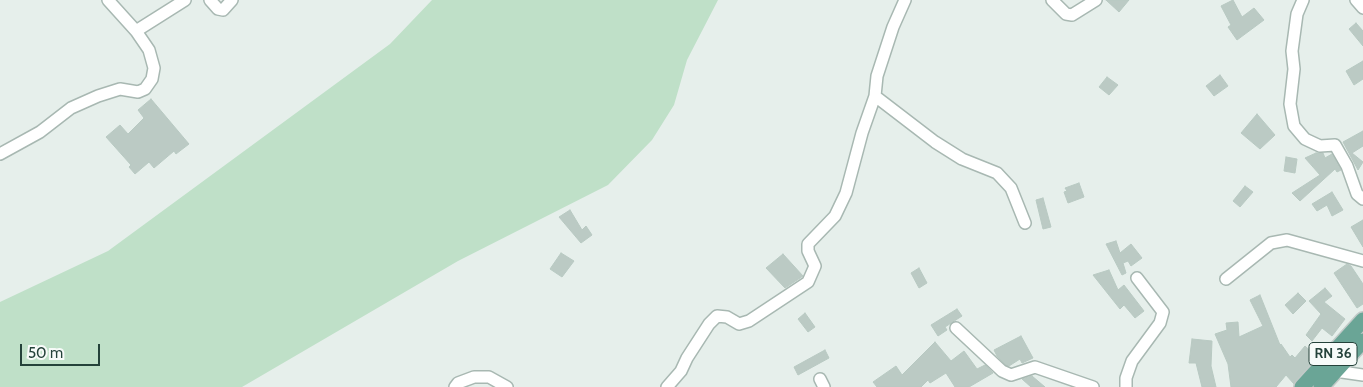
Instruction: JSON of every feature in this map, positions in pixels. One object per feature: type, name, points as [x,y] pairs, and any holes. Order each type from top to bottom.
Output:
[{"type":"main road","name":"RN 36","points":[[1302,387],[1363,320]]},
{"type":"main road","name":"RN 36","points":[[1321,387],[1363,341]]},
{"type":"street","points":[[0,154],[40,132],[71,108],[120,89],[138,92],[145,89],[152,79],[154,68],[149,50],[136,31],[108,0]]},
{"type":"street","points":[[136,31],[186,0]]},
{"type":"street","points":[[210,0],[218,9],[223,10],[232,0]]},
{"type":"street","points":[[667,387],[681,371],[709,324],[717,316],[727,318],[739,324],[749,321],[808,282],[815,266],[808,251],[808,244],[835,216],[846,193],[862,133],[875,96],[877,76],[893,27],[905,0]]},
{"type":"street","points":[[1052,0],[1066,14],[1072,15],[1096,0]]},
{"type":"street","points":[[1303,0],[1296,14],[1292,51],[1294,68],[1290,104],[1294,126],[1305,139],[1313,143],[1320,146],[1334,145],[1347,166],[1356,194],[1363,199]]},
{"type":"street","points":[[1356,0],[1363,8]]},
{"type":"street","points":[[875,96],[955,155],[997,173],[1010,188],[1025,223]]},
{"type":"street","points":[[1226,279],[1271,243],[1287,240],[1363,261]]},
{"type":"street","points":[[1126,387],[1132,361],[1160,323],[1163,312],[1137,278]]},
{"type":"street","points":[[956,328],[1002,371],[1011,375],[1035,367],[1093,387]]},
{"type":"street","points":[[1335,371],[1363,375]]},
{"type":"street","points":[[455,387],[458,382],[474,377],[489,377],[507,387]]},
{"type":"green space","points":[[432,0],[718,0],[687,60],[674,105],[652,140],[608,185],[458,261],[242,387],[0,387],[0,302],[108,251],[390,44]]},
{"type":"building","points":[[1106,0],[1129,0],[1119,12]]},
{"type":"building","points":[[1233,0],[1242,17],[1254,8],[1264,20],[1237,40],[1228,27],[1231,25],[1221,6]]},
{"type":"building","points":[[1356,23],[1363,31],[1363,46],[1349,29]]},
{"type":"building","points":[[1363,61],[1363,79],[1354,85],[1346,71]]},
{"type":"building","points":[[1220,75],[1228,86],[1214,96],[1206,86]]},
{"type":"building","points":[[1107,77],[1118,85],[1109,95],[1099,87]]},
{"type":"building","points":[[151,99],[189,144],[176,154],[174,151],[154,168],[149,162],[135,174],[129,167],[131,165],[106,137],[120,125],[128,134],[144,118],[138,110]]},
{"type":"building","points":[[1257,114],[1275,135],[1260,149],[1241,133]]},
{"type":"building","points":[[1363,131],[1363,146],[1352,153],[1363,162],[1358,170],[1343,142]]},
{"type":"building","points":[[1316,153],[1323,153],[1325,158],[1332,154],[1341,170],[1337,172],[1335,169],[1300,201],[1292,193],[1320,175],[1305,158]]},
{"type":"building","points":[[1286,157],[1297,159],[1295,173],[1284,171]]},
{"type":"building","points":[[1079,183],[1084,197],[1068,203],[1064,192],[1067,191],[1065,188]]},
{"type":"building","points":[[1245,186],[1253,192],[1240,207],[1233,201]]},
{"type":"building","points":[[1332,192],[1343,210],[1332,216],[1327,205],[1317,211],[1312,204]]},
{"type":"building","points":[[1043,198],[1051,227],[1043,229],[1036,200]]},
{"type":"building","points":[[570,210],[582,230],[586,226],[592,235],[581,243],[559,217]]},
{"type":"building","points":[[1363,220],[1363,247],[1351,227]]},
{"type":"building","points":[[1116,241],[1120,253],[1131,244],[1142,258],[1131,266],[1128,261],[1123,263],[1126,273],[1122,275],[1106,244]]},
{"type":"building","points":[[561,253],[574,261],[562,277],[550,269]]},
{"type":"building","points":[[783,254],[803,276],[785,288],[766,268]]},
{"type":"building","points":[[1347,264],[1351,266],[1363,284],[1363,304],[1357,308],[1334,273]]},
{"type":"building","points":[[919,268],[927,283],[919,288],[911,273]]},
{"type":"building","points":[[1109,270],[1118,290],[1124,285],[1144,311],[1135,318],[1124,305],[1120,309],[1093,275]]},
{"type":"building","points":[[1325,288],[1332,296],[1324,302],[1345,319],[1332,336],[1322,328],[1312,341],[1306,335],[1321,314],[1309,301]]},
{"type":"building","points":[[1298,293],[1306,301],[1293,314],[1285,305]]},
{"type":"building","points":[[1260,295],[1280,345],[1290,357],[1292,355],[1295,358],[1305,346],[1317,357],[1294,384],[1286,375],[1276,387],[1231,387],[1228,364],[1215,334],[1227,330],[1226,323],[1238,322],[1239,337],[1263,326],[1250,300]]},
{"type":"building","points":[[957,309],[962,316],[945,327],[947,330],[938,336],[931,325]]},
{"type":"building","points":[[805,313],[815,327],[808,332],[798,319]]},
{"type":"building","points":[[1021,336],[1033,358],[1022,363],[1020,359],[1009,366],[1006,365],[994,350]]},
{"type":"building","points":[[1192,339],[1212,341],[1211,366],[1216,387],[1202,387],[1196,363],[1189,363]]},
{"type":"building","points":[[935,342],[951,361],[964,351],[977,369],[985,365],[993,373],[969,387],[955,387],[946,373],[930,383],[928,380],[921,387],[877,387],[873,382],[896,366],[902,375]]},
{"type":"building","points":[[825,350],[829,358],[798,375],[794,367]]},
{"type":"building","points":[[1032,376],[1045,387],[1031,387],[1022,379]]}]
